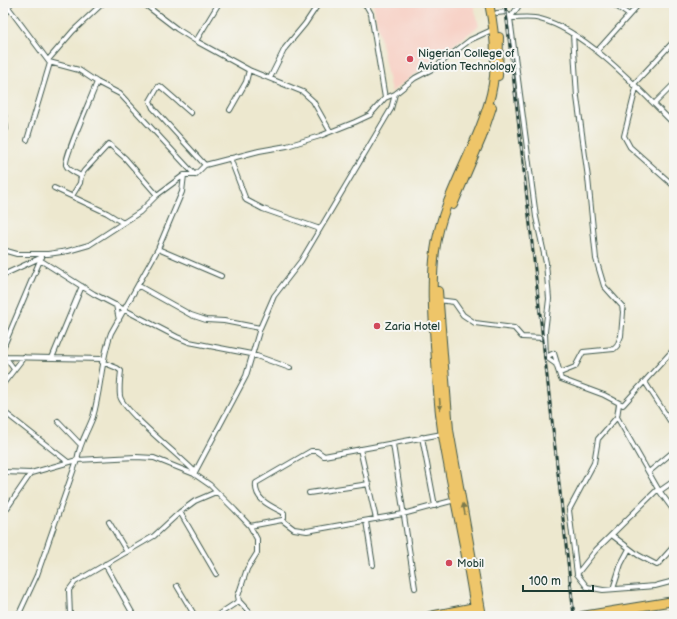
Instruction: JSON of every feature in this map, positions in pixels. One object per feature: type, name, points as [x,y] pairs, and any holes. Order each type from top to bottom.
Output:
[{"type":"highway","points":[[476,616],[442,434],[432,296],[435,250],[445,211],[479,131],[491,92],[495,47],[494,29],[489,3]]},
{"type":"highway","points":[[482,616],[449,430],[438,300],[440,254],[445,229],[453,204],[482,137],[496,95],[500,49],[495,3]]},
{"type":"highway","points":[[582,616],[674,601]]},
{"type":"highway","points":[[430,616],[475,607]]},
{"type":"highway","points":[[667,616],[674,615]]},
{"type":"street","points":[[3,17],[11,3]]},
{"type":"street","points":[[27,140],[49,62],[73,31],[103,3]]},
{"type":"street","points":[[143,3],[177,29],[249,70],[303,92],[313,101],[330,131]]},
{"type":"street","points":[[196,40],[219,3]]},
{"type":"street","points":[[270,78],[285,48],[305,24],[319,3]]},
{"type":"street","points":[[358,3],[366,6],[371,14],[385,98]]},
{"type":"street","points":[[510,18],[518,6],[517,3]]},
{"type":"street","points":[[612,3],[629,15]]},
{"type":"street","points":[[597,51],[640,3]]},
{"type":"street","points":[[3,4],[8,7],[49,62],[79,70],[120,94],[194,175]]},
{"type":"street","points":[[497,13],[506,12],[510,18],[536,217],[546,263],[549,299],[545,341],[546,357]]},
{"type":"street","points":[[510,18],[539,18],[573,34],[597,51],[674,124]]},
{"type":"street","points":[[3,250],[17,254],[48,254],[68,251],[88,245],[140,212],[157,195],[184,176],[194,175],[205,165],[287,146],[320,136],[370,115],[385,98],[395,94],[470,40],[494,29]]},
{"type":"street","points":[[546,357],[554,353],[560,373],[575,366],[583,352],[614,349],[619,342],[623,330],[622,306],[604,286],[594,245],[588,178],[577,97],[573,34]]},
{"type":"street","points":[[674,41],[635,86],[624,136],[630,147],[674,186]]},
{"type":"street","points":[[230,110],[246,82],[249,70]]},
{"type":"street","points":[[81,176],[68,167],[66,162],[72,143],[98,82]]},
{"type":"street","points":[[654,104],[674,84]]},
{"type":"street","points":[[191,113],[160,86],[150,101],[154,108],[205,165]]},
{"type":"street","points":[[194,472],[246,376],[251,354],[260,328],[278,288],[293,271],[320,229],[391,109],[395,94]]},
{"type":"street","points":[[3,107],[6,129]]},
{"type":"street","points":[[72,196],[80,183],[81,176],[109,144],[125,158],[157,195]]},
{"type":"street","points":[[230,158],[246,200],[263,209],[320,229]]},
{"type":"street","points":[[18,616],[38,575],[77,460],[80,444],[93,417],[103,360],[111,333],[139,286],[158,249],[182,192],[184,176]]},
{"type":"street","points":[[54,188],[107,213],[123,223]]},
{"type":"street","points":[[158,249],[221,276]]},
{"type":"street","points":[[3,275],[48,254]]},
{"type":"street","points":[[41,258],[82,286],[116,306],[189,342],[251,354],[290,368]]},
{"type":"street","points":[[3,348],[41,258]]},
{"type":"street","points":[[52,358],[82,286]]},
{"type":"street","points":[[139,286],[191,315],[206,320],[224,321],[260,328]]},
{"type":"street","points":[[438,300],[454,302],[463,315],[475,323],[514,328],[522,337],[543,338],[545,341]]},
{"type":"street","points":[[116,306],[119,320]]},
{"type":"street","points":[[546,357],[556,364],[561,379],[604,395],[621,405],[625,404],[674,349]]},
{"type":"street","points":[[3,356],[103,360],[121,371],[120,396],[123,402],[152,432],[183,459],[194,472],[250,526],[257,539],[258,547],[238,592],[239,601],[253,616]]},
{"type":"street","points":[[3,356],[14,369]]},
{"type":"street","points":[[3,384],[24,357]]},
{"type":"street","points":[[645,382],[670,421]]},
{"type":"street","points":[[619,404],[617,417],[598,439],[594,463],[569,510],[576,574],[587,587],[603,590],[655,586],[674,582]]},
{"type":"street","points":[[3,411],[68,462]]},
{"type":"street","points":[[617,417],[674,511]]},
{"type":"street","points":[[58,421],[80,444]]},
{"type":"street","points":[[282,520],[284,518],[284,514],[266,504],[258,497],[255,491],[256,483],[311,450],[317,451],[324,456],[442,434]]},
{"type":"street","points":[[422,437],[435,506]]},
{"type":"street","points":[[393,444],[415,588]]},
{"type":"street","points":[[360,449],[376,519]]},
{"type":"street","points":[[650,471],[674,451]]},
{"type":"street","points":[[3,472],[31,473],[77,460],[136,457],[154,458],[194,472]]},
{"type":"street","points":[[3,514],[31,473]]},
{"type":"street","points":[[576,574],[596,550],[613,536],[660,489],[674,481]]},
{"type":"street","points":[[309,493],[369,484]]},
{"type":"street","points":[[70,616],[70,587],[105,564],[154,536],[180,512],[195,501],[216,492]]},
{"type":"street","points":[[250,526],[282,520],[294,529],[307,531],[403,514],[455,500]]},
{"type":"street","points":[[180,512],[216,574]]},
{"type":"street","points":[[366,521],[373,565]]},
{"type":"street","points":[[109,522],[127,552]]},
{"type":"street","points":[[613,536],[629,549],[657,565],[674,546]]},
{"type":"street","points":[[613,589],[621,564],[629,549]]},
{"type":"street","points":[[105,564],[134,616]]},
{"type":"street","points":[[177,586],[195,616]]},
{"type":"street","points":[[216,616],[239,601]]},
{"type":"shaded area","name":"Nigerian College of Aviation Technology","points":[[373,3],[473,3],[479,26],[391,92]]},
{"type":"railway","points":[[505,3],[574,616]]},
{"type":"place","name":"Nigerian College of Aviation Technology","points":[[410,59]]},
{"type":"place","name":"Zaria Hotel","points":[[377,326]]},
{"type":"place","name":"Mobil","points":[[449,563]]}]
